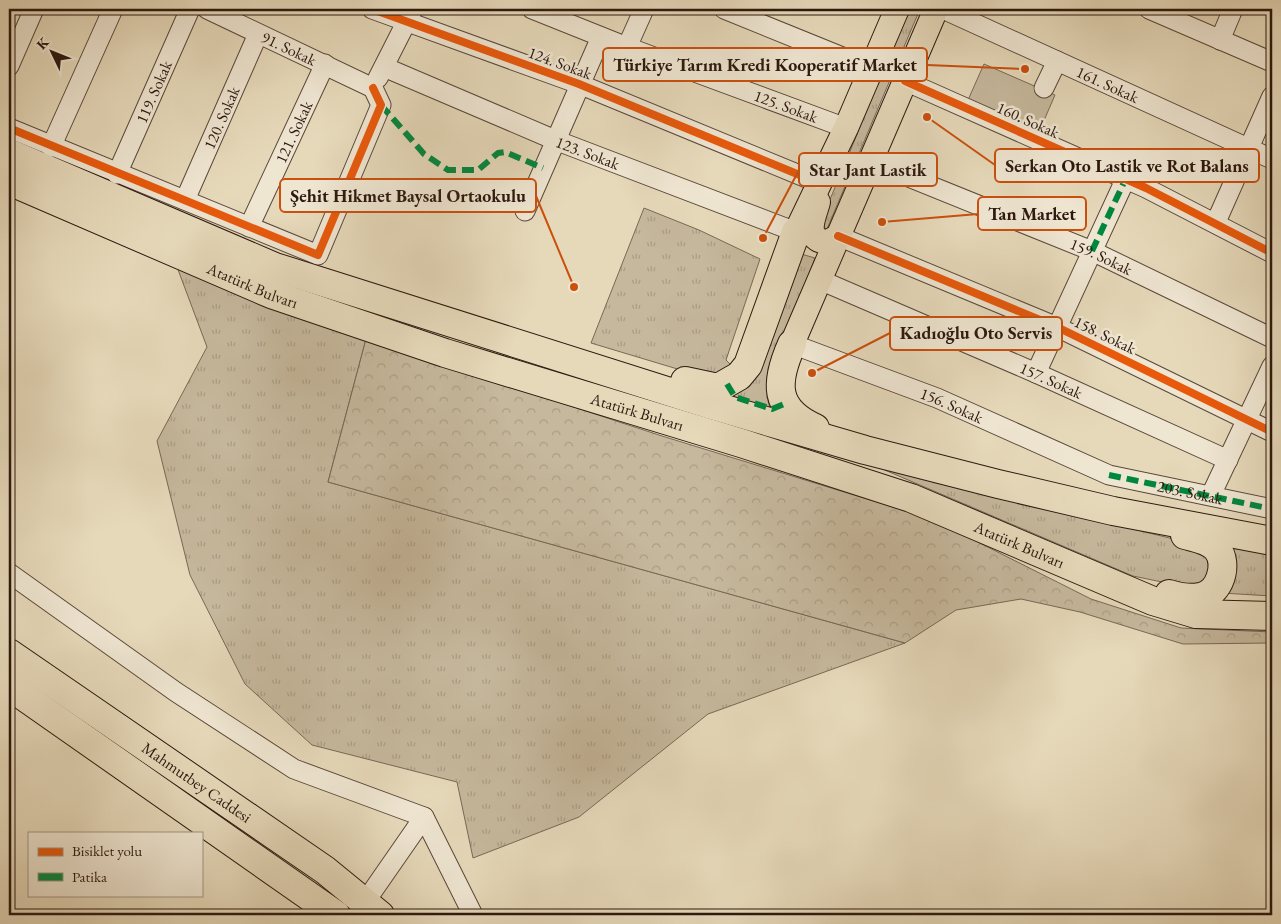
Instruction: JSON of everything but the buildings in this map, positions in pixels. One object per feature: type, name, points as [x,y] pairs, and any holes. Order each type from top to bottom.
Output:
[{"type":"highway","name":"Atatürk Bulvarı","points":[[9,153],[275,267],[864,450],[1113,511],[1272,540]]},
{"type":"highway","name":"Atatürk Bulvarı","points":[[9,181],[271,294],[445,353],[741,443],[911,498],[1154,601],[1196,614],[1272,616]]},
{"type":"highway","points":[[402,307],[440,307],[697,384],[718,388],[739,376],[748,365],[796,232]]},
{"type":"highway","points":[[792,344],[782,367],[780,377],[784,404],[792,416],[864,450]]},
{"type":"highway","points":[[1084,572],[1119,576],[1158,592],[1181,597],[1202,597],[1216,587],[1223,574],[1222,561],[1217,549],[1202,539],[1144,527],[1113,511]]},
{"type":"highway","name":"Mahmutbey Caddesi","points":[[9,653],[324,870],[373,908]]},
{"type":"highway","name":"Mahmutbey Caddesi","points":[[9,686],[336,915]]},
{"type":"main road","points":[[796,232],[846,128],[897,9]]},
{"type":"main road","points":[[792,344],[936,9]]},
{"type":"main road","points":[[819,183],[818,203],[812,223],[812,232],[817,239],[823,242],[830,242],[838,236]]},
{"type":"street","points":[[9,66],[34,9]]},
{"type":"street","points":[[51,147],[113,9]]},
{"type":"street","name":"119. Sokak","points":[[117,174],[190,9]]},
{"type":"street","name":"91. Sokak","points":[[207,9],[373,88]]},
{"type":"street","name":"124. Sokak","points":[[372,9],[410,15],[819,183]]},
{"type":"street","name":"125. Sokak","points":[[532,9],[627,47],[846,128]]},
{"type":"street","points":[[627,47],[644,9]]},
{"type":"street","points":[[724,9],[872,69]]},
{"type":"street","name":"161. Sokak","points":[[943,9],[1272,159]]},
{"type":"street","points":[[1149,9],[1272,62]]},
{"type":"street","points":[[1220,40],[1233,9]]},
{"type":"street","points":[[9,128],[51,147],[318,255],[381,105],[373,88],[410,15]]},
{"type":"street","name":"120. Sokak","points":[[185,200],[258,34]]},
{"type":"street","points":[[524,211],[601,37]]},
{"type":"street","points":[[1044,88],[1057,60]]},
{"type":"street","name":"121. Sokak","points":[[249,227],[325,64]]},
{"type":"street","name":"123. Sokak","points":[[384,67],[555,140],[796,232]]},
{"type":"street","name":"160. Sokak","points":[[905,81],[1126,178],[1216,222],[1272,253]]},
{"type":"street","points":[[1216,222],[1272,96]]},
{"type":"street","name":"159. Sokak","points":[[870,162],[1092,252],[1272,338]]},
{"type":"street","points":[[1036,373],[1126,178]]},
{"type":"street","name":"158. Sokak","points":[[838,236],[1057,327],[1272,432]]},
{"type":"street","name":"157. Sokak","points":[[820,280],[1036,373],[1228,460]]},
{"type":"street","name":"156. Sokak","points":[[792,344],[937,398],[1109,475]]},
{"type":"street","points":[[1212,495],[1272,366]]},
{"type":"street","name":"203. Sokak","points":[[1109,475],[1272,509]]},
{"type":"street","points":[[9,573],[176,692],[294,769],[424,817],[473,915]]},
{"type":"street","points":[[373,908],[424,817]]},
{"type":"green space","points":[[909,9],[920,9],[827,229],[819,226]]},
{"type":"green space","points":[[984,64],[1055,95],[1039,132],[968,100]]},
{"type":"green space","points":[[644,208],[699,230],[760,259],[726,360],[732,366],[723,374],[704,377],[591,343]]},
{"type":"green space","points":[[801,254],[815,258],[769,380],[767,397],[771,412],[722,397]]},
{"type":"green space","points":[[177,267],[366,339],[328,482],[905,643],[708,714],[579,817],[473,858],[457,782],[312,745],[245,684],[190,575],[157,441],[207,347]]},
{"type":"green space","points":[[366,339],[662,436],[932,519],[1091,599],[1181,628],[1272,632],[1272,643],[1183,644],[1080,612],[1021,599],[956,610],[905,643],[328,482]]},
{"type":"green space","points":[[873,465],[1206,547],[1209,571],[1202,583],[1191,588],[1133,576]]},
{"type":"green space","points":[[1226,539],[1272,548],[1272,596],[1221,593],[1232,575],[1236,560]]},
{"type":"marked path","points":[[381,105],[424,154],[448,170],[478,170],[498,153],[505,152],[543,168]]},
{"type":"marked path","points":[[1092,251],[1126,178]]},
{"type":"marked path","points":[[727,384],[735,397],[772,409],[784,404]]},
{"type":"marked path","points":[[1109,475],[1272,509]]},
{"type":"cycle path","points":[[372,9],[579,84],[819,183]]},
{"type":"cycle path","points":[[905,81],[1146,188],[1272,253]]},
{"type":"cycle path","points":[[9,128],[318,255],[381,105],[373,88]]},
{"type":"cycle path","points":[[838,236],[1057,327],[1272,432]]},
{"type":"place","name":"Türkiye Tarım Kredi Kooperatif Market","points":[[1025,69]]},
{"type":"place","name":"Serkan Oto Lastik ve Rot Balans","points":[[927,117]]},
{"type":"place","name":"Tan Market","points":[[882,222]]},
{"type":"place","name":"Star Jant Lastik","points":[[763,238]]},
{"type":"place","name":"Şehit Hikmet Baysal Ortaokulu","points":[[574,287]]},
{"type":"place","name":"Kadıoğlu Oto Servis","points":[[812,373]]}]
